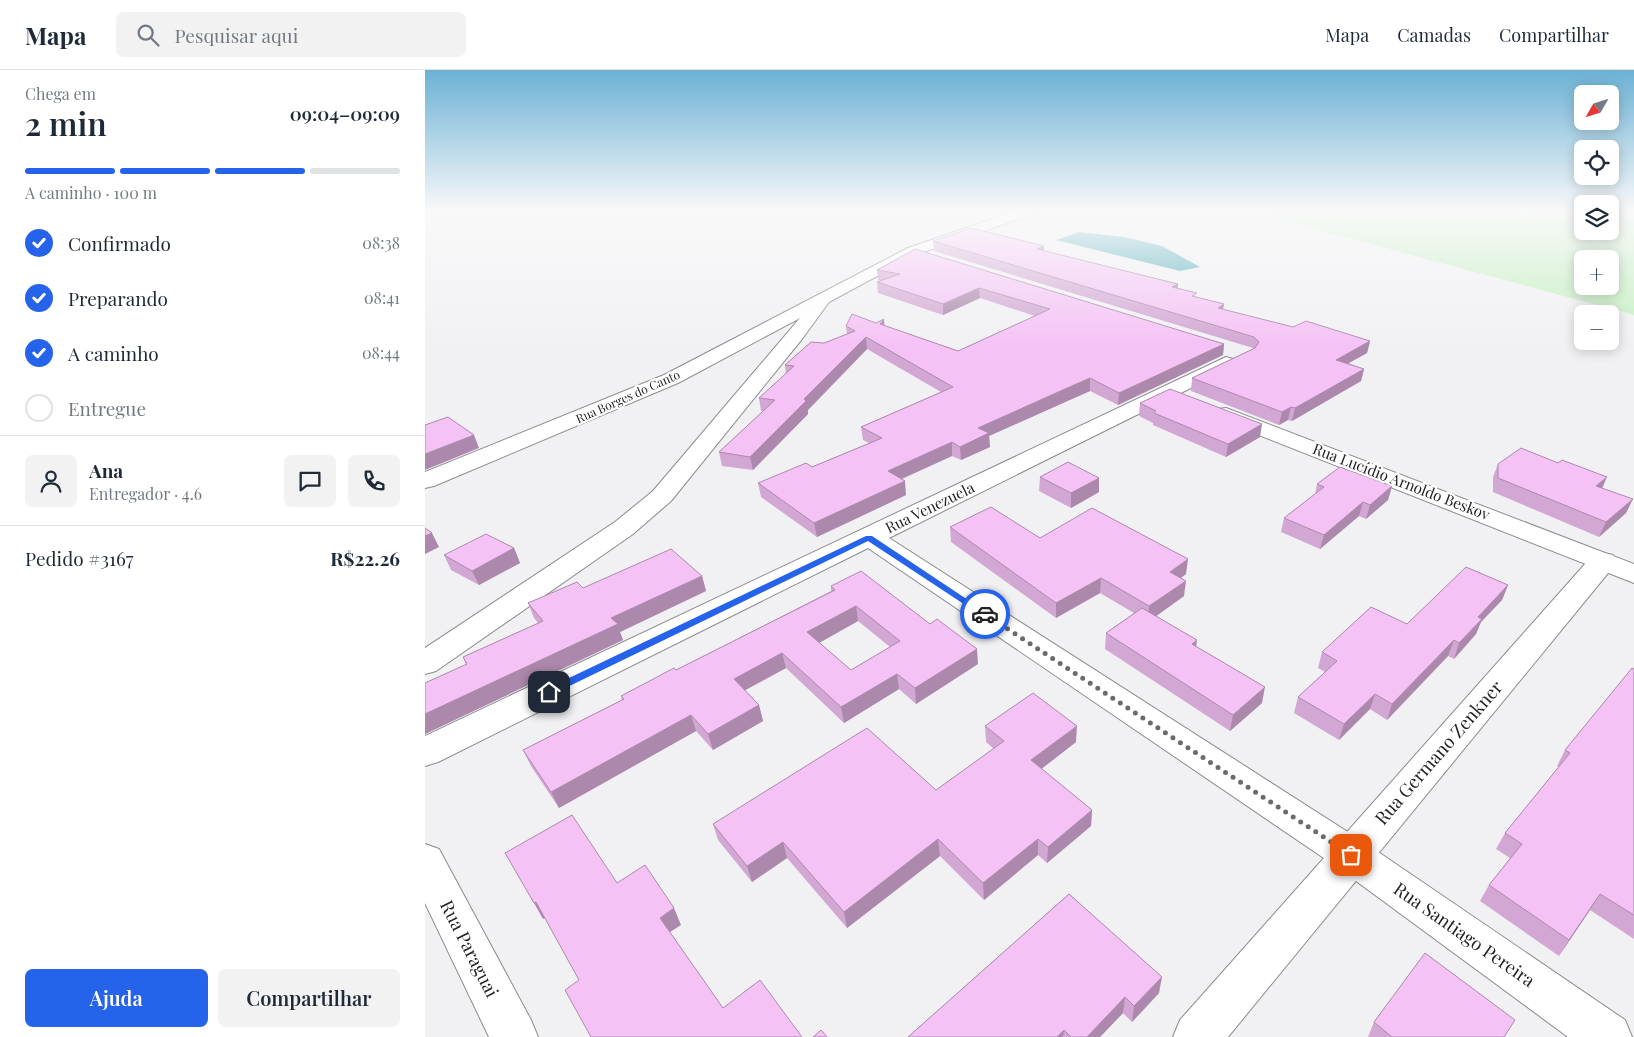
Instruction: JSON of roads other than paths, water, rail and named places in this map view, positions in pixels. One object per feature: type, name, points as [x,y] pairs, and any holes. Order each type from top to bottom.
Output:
[{"type":"street","name":"Rua Borges do Canto","points":[[425,481],[671,379],[905,255]]},
{"type":"street","points":[[926,255],[942,260]]},
{"type":"street","points":[[425,663],[625,528],[662,496],[796,335],[823,298]]},
{"type":"street","name":"Rua Venezuela","points":[[425,752],[1168,391],[1236,351]]},
{"type":"street","name":"Rua Lucídio Arnoldo Beskov","points":[[1168,391],[1619,567]]},
{"type":"street","name":"Rua Santiago Pereira","points":[[869,537],[1351,855],[1607,1037]]},
{"type":"street","name":"Rua Germano Zenkner","points":[[1197,1037],[1351,855],[1619,567]]},
{"type":"street","name":"Rua Paraguai","points":[[425,861],[514,1037]]},
{"type":"water","points":[[1117,255],[1179,255],[1200,267],[1180,271]]}]
